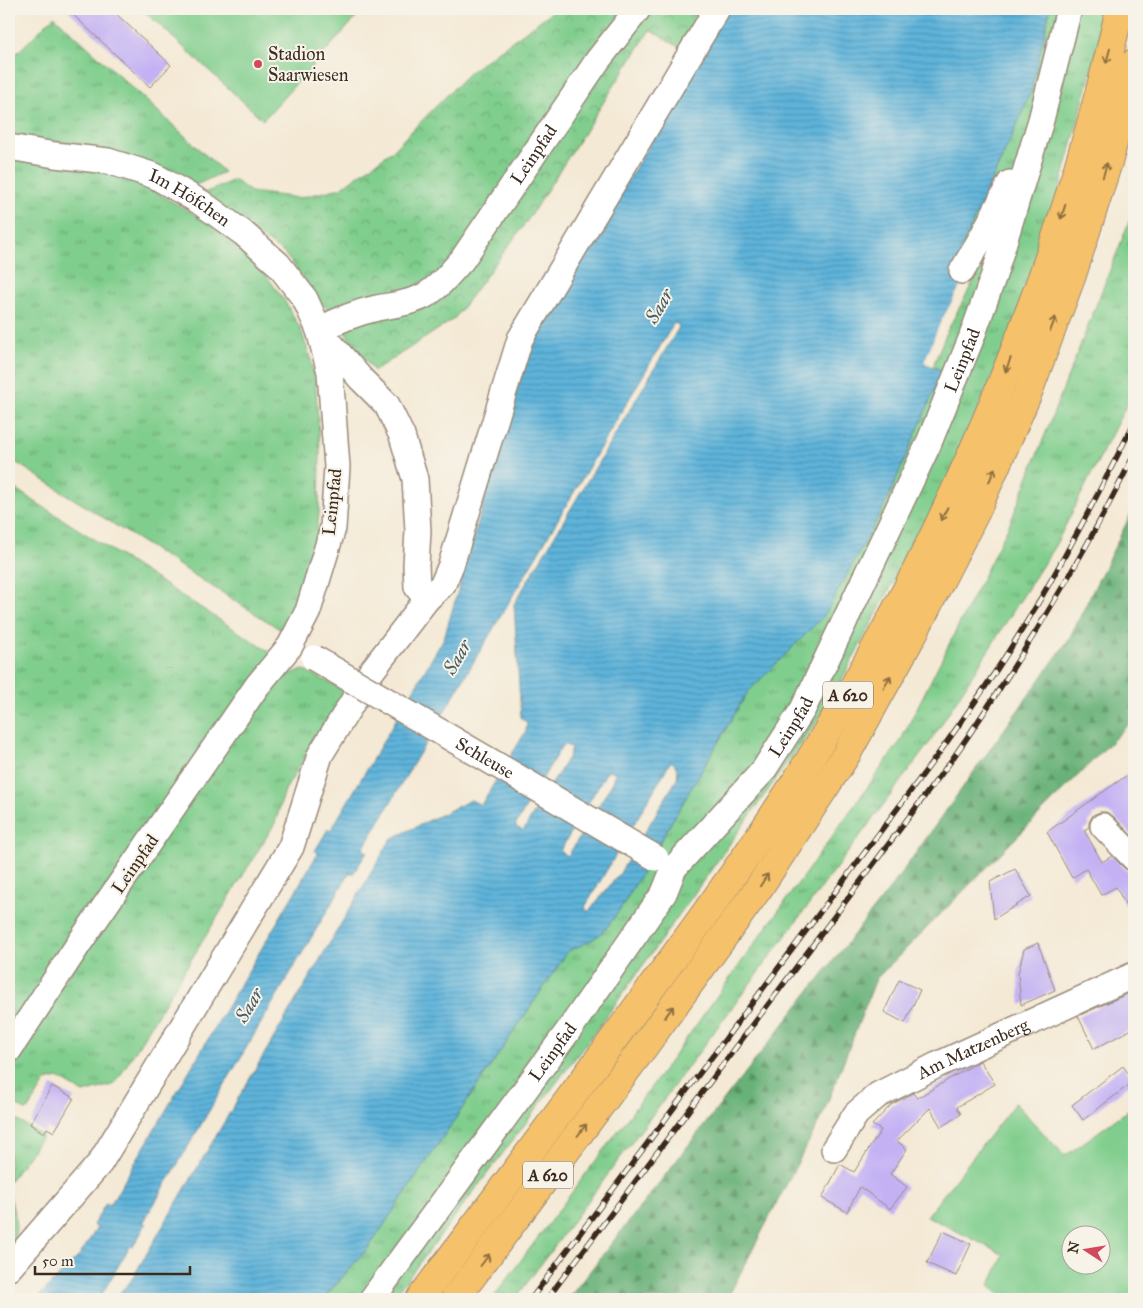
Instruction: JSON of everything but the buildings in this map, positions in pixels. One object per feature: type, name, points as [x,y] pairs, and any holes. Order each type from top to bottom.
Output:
[{"type":"highway","name":"A 620","points":[[420,1299],[734,876],[820,743],[890,622],[949,504],[1000,387],[1042,276],[1080,161],[1120,9]]},
{"type":"highway","name":"A 620","points":[[455,1299],[640,1052],[758,889],[846,755],[913,634],[976,511],[1034,376],[1072,275],[1109,159],[1134,63]]},
{"type":"street","name":"Leinpfad","points":[[9,1050],[80,942],[257,686],[290,646],[308,610],[333,528],[337,467],[330,372],[319,330],[343,317],[377,308],[403,304],[423,296],[441,282],[462,260],[598,60],[638,9]]},
{"type":"street","points":[[9,1268],[100,1163],[291,847],[320,755],[371,672],[427,599],[444,584],[520,339],[717,9]]},
{"type":"street","name":"Leinpfad","points":[[372,1299],[571,1027],[664,893],[665,863],[763,771],[802,709],[928,444],[971,339],[994,275],[1041,120],[1069,9]]},
{"type":"street","points":[[962,271],[983,235],[1041,120]]},
{"type":"street","name":"Im Höfchen","points":[[9,147],[55,156],[108,161],[155,176],[200,202],[243,233],[278,264],[305,299],[319,330]]},
{"type":"street","points":[[319,330],[386,406],[402,436],[415,480],[418,531],[416,566],[418,587],[427,599]]},
{"type":"street","name":"Schleuse","points":[[290,646],[314,658],[665,863]]},
{"type":"street","points":[[1103,826],[1134,858]]},
{"type":"street","name":"Am Matzenberg","points":[[834,1149],[856,1114],[878,1095],[937,1065],[1134,975]]},
{"type":"street","points":[[358,1299],[403,1258]]},
{"type":"green space","name":"Stadion Saarwiesen","points":[[142,9],[364,9],[263,120]]},
{"type":"green space","points":[[556,9],[729,9],[700,59],[650,30],[527,221],[454,319],[374,371],[284,253],[200,195],[234,180],[251,192],[299,198],[341,188],[392,151],[471,71]]},
{"type":"green space","points":[[1050,9],[1108,9],[1041,260],[950,476],[826,709],[601,1024],[392,1299],[323,1299],[369,1247],[568,951],[595,938],[606,929],[623,905],[747,693],[824,616],[885,505],[943,371],[933,366],[948,329],[995,241],[960,251],[1031,91]]},
{"type":"green space","points":[[54,16],[224,172],[189,188],[111,152],[80,144],[9,136],[9,61]]},
{"type":"green space","points":[[9,157],[117,174],[152,190],[206,221],[236,245],[263,271],[284,300],[301,330],[311,360],[316,389],[320,449],[319,513],[314,554],[300,608],[286,633],[9,458]]},
{"type":"green space","points":[[1134,205],[1134,390],[1056,544],[930,742],[515,1299],[492,1299],[663,1071],[900,742],[1011,521],[1131,217]]},
{"type":"green space","points":[[9,485],[273,654],[9,1036]]},
{"type":"green space","points":[[1134,508],[1134,719],[876,979],[823,1114],[727,1299],[568,1299],[895,882],[1069,639]]},
{"type":"green space","points":[[304,670],[346,691],[285,790],[275,823],[115,1084],[84,1093],[58,1078],[46,1081],[27,1111],[16,1105],[10,1116],[43,1136],[9,1182],[9,1065],[27,1035],[264,691],[285,675]]},
{"type":"green space","points":[[1015,1103],[1065,1156],[1134,1106],[1134,1299],[1005,1299],[989,1286],[1004,1255],[927,1216]]},
{"type":"green space","points":[[9,1192],[16,1229],[9,1249]]},
{"type":"water","name":"Saar","points":[[729,9],[1050,9],[1031,91],[960,251],[967,274],[940,323],[924,363],[943,371],[885,505],[824,616],[747,693],[623,905],[606,929],[595,938],[568,951],[369,1247],[323,1299],[113,1299],[130,1282],[391,839],[471,800],[481,805],[526,731],[527,722],[521,719],[514,604],[678,329],[679,325],[674,323],[363,849],[367,852],[353,874],[350,872],[143,1223],[146,1224],[133,1247],[130,1246],[99,1299],[36,1299],[80,1255],[97,1228],[93,1225],[106,1203],[110,1205],[318,853],[315,851],[328,829],[331,830],[444,638],[530,346]],"holes":[[[565,745],[571,747],[569,756],[523,831],[515,826],[561,747]],[[671,761],[677,769],[677,779],[620,873],[589,911],[585,907]],[[610,770],[616,773],[613,782],[568,856],[560,851],[606,773]]]},
{"type":"pier","points":[[967,274],[969,275],[942,324],[927,361],[934,364],[933,366],[924,362],[940,323]]},
{"type":"railway","points":[[531,1299],[939,753],[991,679],[1050,581],[1134,423]]},
{"type":"railway","points":[[547,1299],[951,761],[1001,687],[1071,573],[1134,455]]},
{"type":"place","name":"Stadion Saarwiesen","points":[[258,64]]}]
